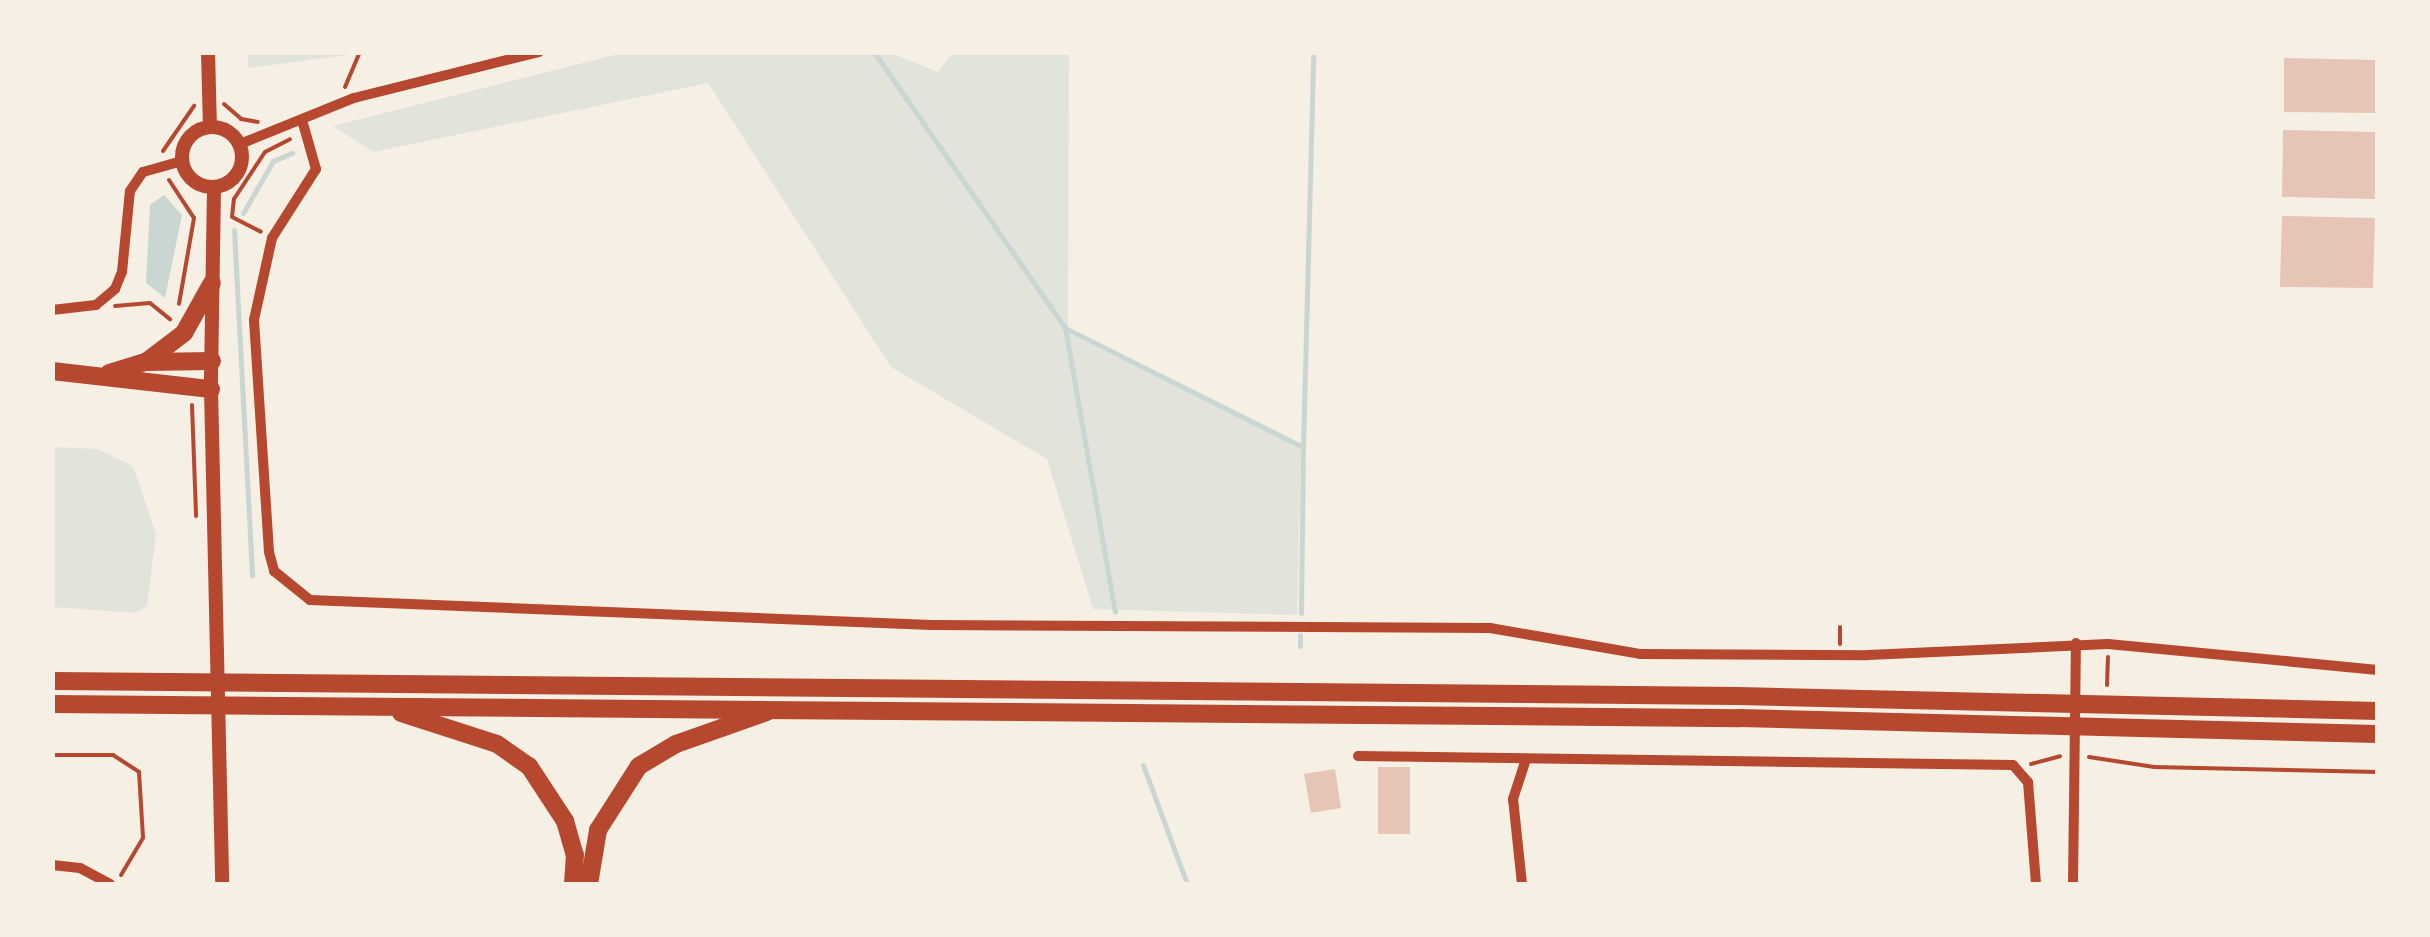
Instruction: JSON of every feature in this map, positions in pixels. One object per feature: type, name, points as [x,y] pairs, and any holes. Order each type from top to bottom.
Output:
[{"type":"highway","points":[[146,362],[184,333],[212,283]]},
{"type":"highway","points":[[109,372],[146,362],[212,361]]},
{"type":"highway","points":[[52,371],[109,372],[211,389]]},
{"type":"highway","points":[[59,679],[1738,696],[2378,710]]},
{"type":"highway","points":[[52,704],[1740,718],[2378,734]]},
{"type":"highway","points":[[381,707],[497,744],[529,766],[564,821],[575,855],[574,884]]},
{"type":"highway","points":[[589,884],[598,830],[639,766],[676,744],[777,709]]},
{"type":"street","points":[[208,52],[210,126]]},
{"type":"street","points":[[240,144],[346,101],[539,52]]},
{"type":"street","points":[[302,120],[316,169],[272,238],[254,320],[268,552],[289,587],[321,602],[931,625],[1490,628],[1640,654],[1868,655],[2076,649],[2378,670]]},
{"type":"street","points":[[210,126],[228,131],[240,144],[238,173],[214,188],[190,177],[182,161],[186,142],[210,126]]},
{"type":"street","points":[[52,310],[104,300],[122,272],[130,191],[143,172],[164,159],[182,161]]},
{"type":"street","points":[[214,188],[211,389],[222,884]]},
{"type":"street","points":[[2073,884],[2076,649]]},
{"type":"street","points":[[1358,756],[1502,755],[1524,763],[1993,762],[2023,770],[2036,884]]},
{"type":"street","points":[[1522,884],[1513,799],[1524,763]]},
{"type":"street","points":[[52,865],[80,868],[109,884]]},
{"type":"path","points":[[346,101],[344,89],[360,52]]},
{"type":"path","points":[[222,92],[224,104],[240,119],[272,119]]},
{"type":"path","points":[[104,300],[110,307],[150,303],[172,320],[178,309],[194,218],[188,200],[170,188],[164,159],[196,99]]},
{"type":"path","points":[[272,238],[232,217],[234,199],[266,152],[291,141]]},
{"type":"path","points":[[191,387],[197,529]]},
{"type":"path","points":[[2107,685],[2108,656]]},
{"type":"path","points":[[52,755],[113,755],[139,772],[143,838],[137,856],[109,884]]},
{"type":"path","points":[[2023,770],[2053,756],[2070,756]]},
{"type":"path","points":[[2086,756],[2154,767],[2378,772]]},
{"type":"shaded area","points":[[248,53],[364,53],[248,68]]},
{"type":"shaded area","points":[[622,53],[891,53],[938,72],[952,53],[1069,53],[1068,333],[1301,449],[1297,615],[1093,609],[1047,459],[891,367],[708,83],[373,152],[333,126]]},
{"type":"shaded area","points":[[164,195],[182,215],[165,298],[146,283],[150,205]]},
{"type":"shaded area","points":[[52,447],[97,449],[133,466],[156,534],[147,606],[136,613],[53,607]]},
{"type":"building","points":[[2284,58],[2378,60],[2377,113],[2284,112]]},
{"type":"building","points":[[2283,130],[2376,132],[2375,199],[2282,197]]},
{"type":"building","points":[[2282,216],[2375,218],[2373,288],[2280,287]]},
{"type":"building","points":[[1378,767],[1410,767],[1410,834],[1378,834]]},
{"type":"building","points":[[1335,769],[1341,808],[1311,813],[1304,774]]},
{"type":"waterway","points":[[874,52],[1065,328],[1115,612]]},
{"type":"waterway","points":[[1303,447],[1313,52]]},
{"type":"waterway","points":[[243,213],[273,161],[292,153]]},
{"type":"waterway","points":[[234,230],[252,576]]},
{"type":"waterway","points":[[1065,328],[1303,447],[1301,613]]},
{"type":"waterway","points":[[1300,635],[1300,646]]},
{"type":"waterway","points":[[1143,765],[1187,884]]}]
